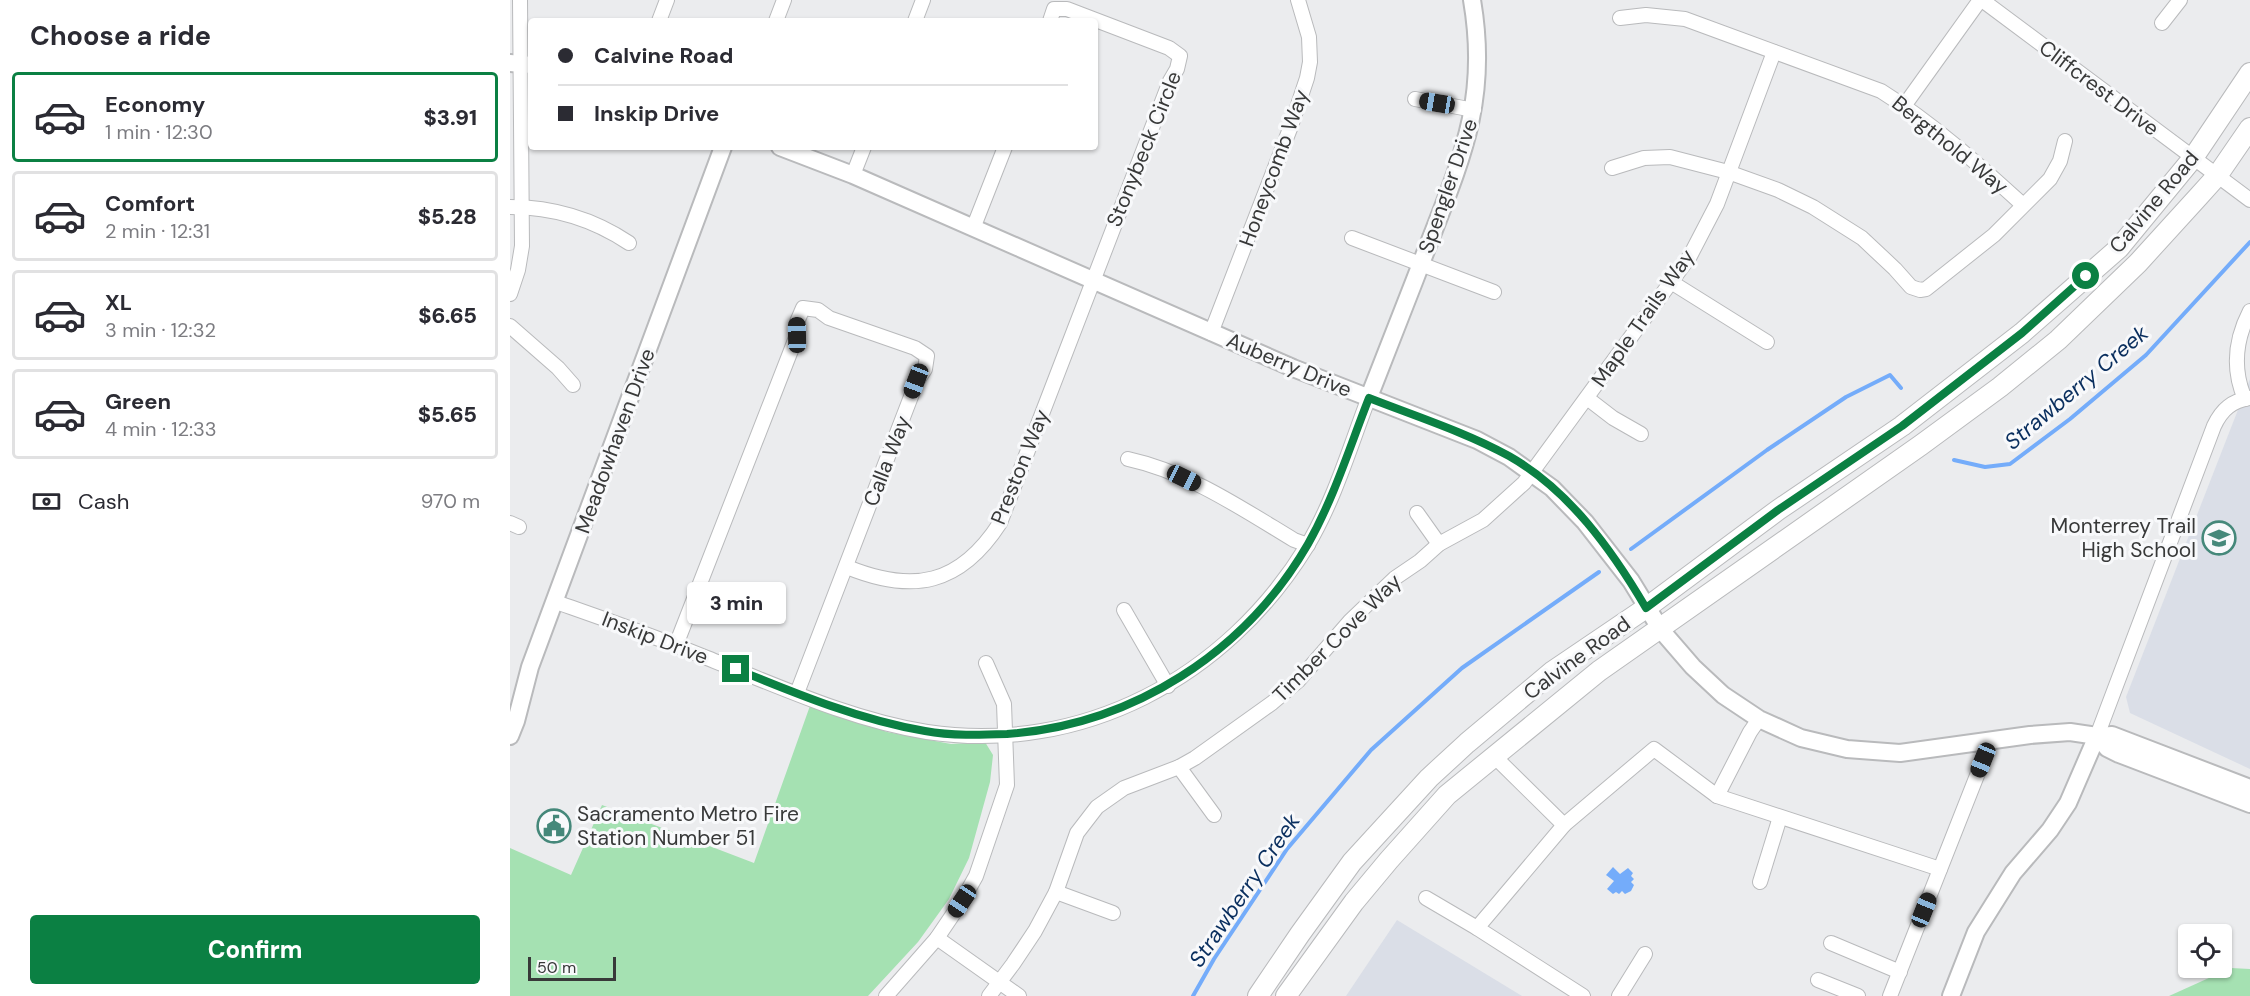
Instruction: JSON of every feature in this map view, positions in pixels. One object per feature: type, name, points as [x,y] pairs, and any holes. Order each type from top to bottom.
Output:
[{"type":"main road","name":"Calvine Road","points":[[1258,996],[1352,862],[1429,778],[1553,671],[1646,608],[1778,510],[1902,426],[2022,333],[2119,248],[2193,158],[2250,72]]},
{"type":"main road","name":"Calvine Road","points":[[1286,996],[1354,902],[1447,795],[1599,671],[1921,445],[2000,387],[2041,353],[2138,263],[2217,176],[2250,128]]},
{"type":"street","points":[[510,294],[521,258],[516,207],[520,0]]},
{"type":"street","points":[[660,18],[667,0]]},
{"type":"street","points":[[777,18],[784,0]]},
{"type":"street","points":[[916,18],[923,0]]},
{"type":"street","name":"Honeycomb Way","points":[[1211,333],[1291,126],[1307,78],[1309,37],[1298,0]]},
{"type":"street","name":"Spengler Drive","points":[[1369,398],[1463,155],[1474,110],[1478,52],[1472,0]]},
{"type":"street","points":[[1904,106],[1981,0]]},
{"type":"street","name":"Cliffcrest Drive","points":[[1981,0],[2235,190]]},
{"type":"street","points":[[2162,23],[2180,0]]},
{"type":"street","name":"Stonybeck Circle","points":[[1051,18],[1054,9],[1066,9],[1090,18]]},
{"type":"street","name":"Bergthold Way","points":[[1620,18],[1646,15],[1685,20],[1881,91],[1977,163],[2023,205]]},
{"type":"street","name":"Stonybeck Circle","points":[[1093,279],[1180,56],[1169,48],[1098,21]]},
{"type":"street","name":"Maple Trails Way","points":[[1533,472],[1690,256],[1716,204],[1774,52]]},
{"type":"street","name":"Spengler Drive","points":[[1415,99],[1474,110]]},
{"type":"street","points":[[1612,168],[1644,158],[1670,157],[1728,172],[1778,190],[1832,218],[1868,243],[1911,287],[1920,290],[1926,289],[1986,242],[2023,205],[2056,170],[2065,141]]},
{"type":"street","name":"Meadowhaven Drive","points":[[510,736],[530,667],[722,150]]},
{"type":"street","name":"Auberry Drive","points":[[788,150],[974,226],[1293,368],[1477,440],[1509,457],[1533,472],[1575,510],[1631,581],[1660,630],[1693,667],[1723,695],[1759,719],[1801,738],[1847,748],[1900,753],[2070,732],[2097,736],[2112,735],[2250,788]]},
{"type":"street","points":[[853,175],[863,150]]},
{"type":"street","points":[[974,226],[1004,150]]},
{"type":"street","points":[[2235,190],[2250,200]]},
{"type":"street","points":[[2235,190],[2250,206]]},
{"type":"street","points":[[516,207],[552,211],[582,219],[608,229],[629,243]]},
{"type":"street","name":"Spengler Drive","points":[[1352,238],[1421,263]]},
{"type":"street","points":[[1421,263],[1494,292]]},
{"type":"street","name":"Preston Way","points":[[846,567],[881,580],[915,582],[934,578],[953,570],[964,564],[984,546],[1000,524],[1093,279]]},
{"type":"street","points":[[1671,282],[1767,342]]},
{"type":"street","name":"Calla Way","points":[[676,645],[797,335],[797,321],[803,308],[818,310],[829,318],[915,348],[927,356],[925,369],[916,381],[797,693]]},
{"type":"street","points":[[1951,996],[1976,932],[2013,873],[2050,831],[2068,803],[2097,736],[2214,426],[2226,407],[2247,398],[2237,378],[2237,351],[2250,311]]},
{"type":"street","points":[[510,326],[558,368],[573,385]]},
{"type":"street","name":"Inskip Drive","points":[[556,602],[865,717],[927,732],[973,735],[1034,732],[1093,719],[1168,686],[1202,663],[1241,631],[1285,580],[1308,545],[1323,515],[1369,398]]},
{"type":"street","points":[[1587,398],[1612,418],[1641,434]]},
{"type":"street","points":[[1128,459],[1154,464],[1208,489],[1294,540],[1308,545]]},
{"type":"street","name":"Timber Cove Way","points":[[989,996],[1035,932],[1056,892],[1077,833],[1097,807],[1124,788],[1179,767],[1195,758],[1272,703],[1298,681],[1370,601],[1439,543],[1483,520],[1518,490],[1533,472]]},
{"type":"street","points":[[1417,513],[1439,543]]},
{"type":"street","points":[[1124,610],[1168,686]]},
{"type":"street","points":[[886,996],[937,938],[976,876],[1007,785],[1004,704],[986,663]]},
{"type":"street","points":[[1717,796],[1759,719]]},
{"type":"street","points":[[2097,736],[2107,748],[2119,754],[2250,804]]},
{"type":"street","points":[[1890,996],[1991,740]]},
{"type":"street","points":[[1477,928],[1564,825],[1654,749],[1717,796],[1940,869]]},
{"type":"street","points":[[1495,757],[1564,825]]},
{"type":"street","points":[[1179,767],[1214,815]]},
{"type":"street","points":[[1760,882],[1780,817]]},
{"type":"street","points":[[1056,892],[1113,913]]},
{"type":"street","points":[[1426,898],[1583,996]]},
{"type":"street","points":[[937,938],[1019,996]]},
{"type":"street","points":[[1831,943],[1900,972]]},
{"type":"street","points":[[1619,996],[1645,954]]},
{"type":"street","points":[[1818,980],[1858,996]]},
{"type":"shaded area","name":"Monterrey Trail High School","points":[[2250,379],[2250,769],[2130,713],[2126,697]]},
{"type":"shaded area","points":[[1397,920],[1522,996],[1346,996]]},
{"type":"green space","points":[[811,703],[887,732],[951,744],[985,742],[993,755],[990,782],[969,858],[949,899],[918,942],[868,996],[510,996],[510,848],[571,875],[602,805],[754,863]]},
{"type":"green space","points":[[2232,968],[2250,969],[2250,996],[2169,996],[2209,978],[2232,978]]},
{"type":"water","points":[[1613,867],[1620,874],[1628,868],[1633,873],[1631,876],[1634,879],[1631,882],[1634,885],[1631,891],[1625,894],[1622,891],[1619,894],[1616,892],[1613,894],[1607,889],[1614,881],[1606,875]]},
{"type":"waterway","name":"Strawberry Creek","points":[[1954,460],[1985,467],[2010,464],[2070,419],[2146,355],[2250,242]]},
{"type":"waterway","name":"Strawberry Creek","points":[[1631,549],[1767,450],[1846,397],[1890,375],[1901,388]]},
{"type":"waterway","name":"Strawberry Creek","points":[[1193,996],[1214,959],[1287,849],[1371,750],[1462,668],[1599,572]]},
{"type":"place","name":"Monterrey Trail High School","points":[[2219,538]]},
{"type":"place","name":"Sacramento Metro Fire Station Number 51","points":[[554,826]]},
{"type":"route","points":[[736,669],[824,704],[927,732],[994,735],[1034,732],[1093,719],[1123,707],[1168,686],[1202,663],[1241,631],[1285,580],[1308,545],[1323,515],[1369,398],[1477,440],[1533,472],[1586,522],[1631,581],[1646,608],[1778,510],[1902,426],[2022,333],[2086,276]]}]
